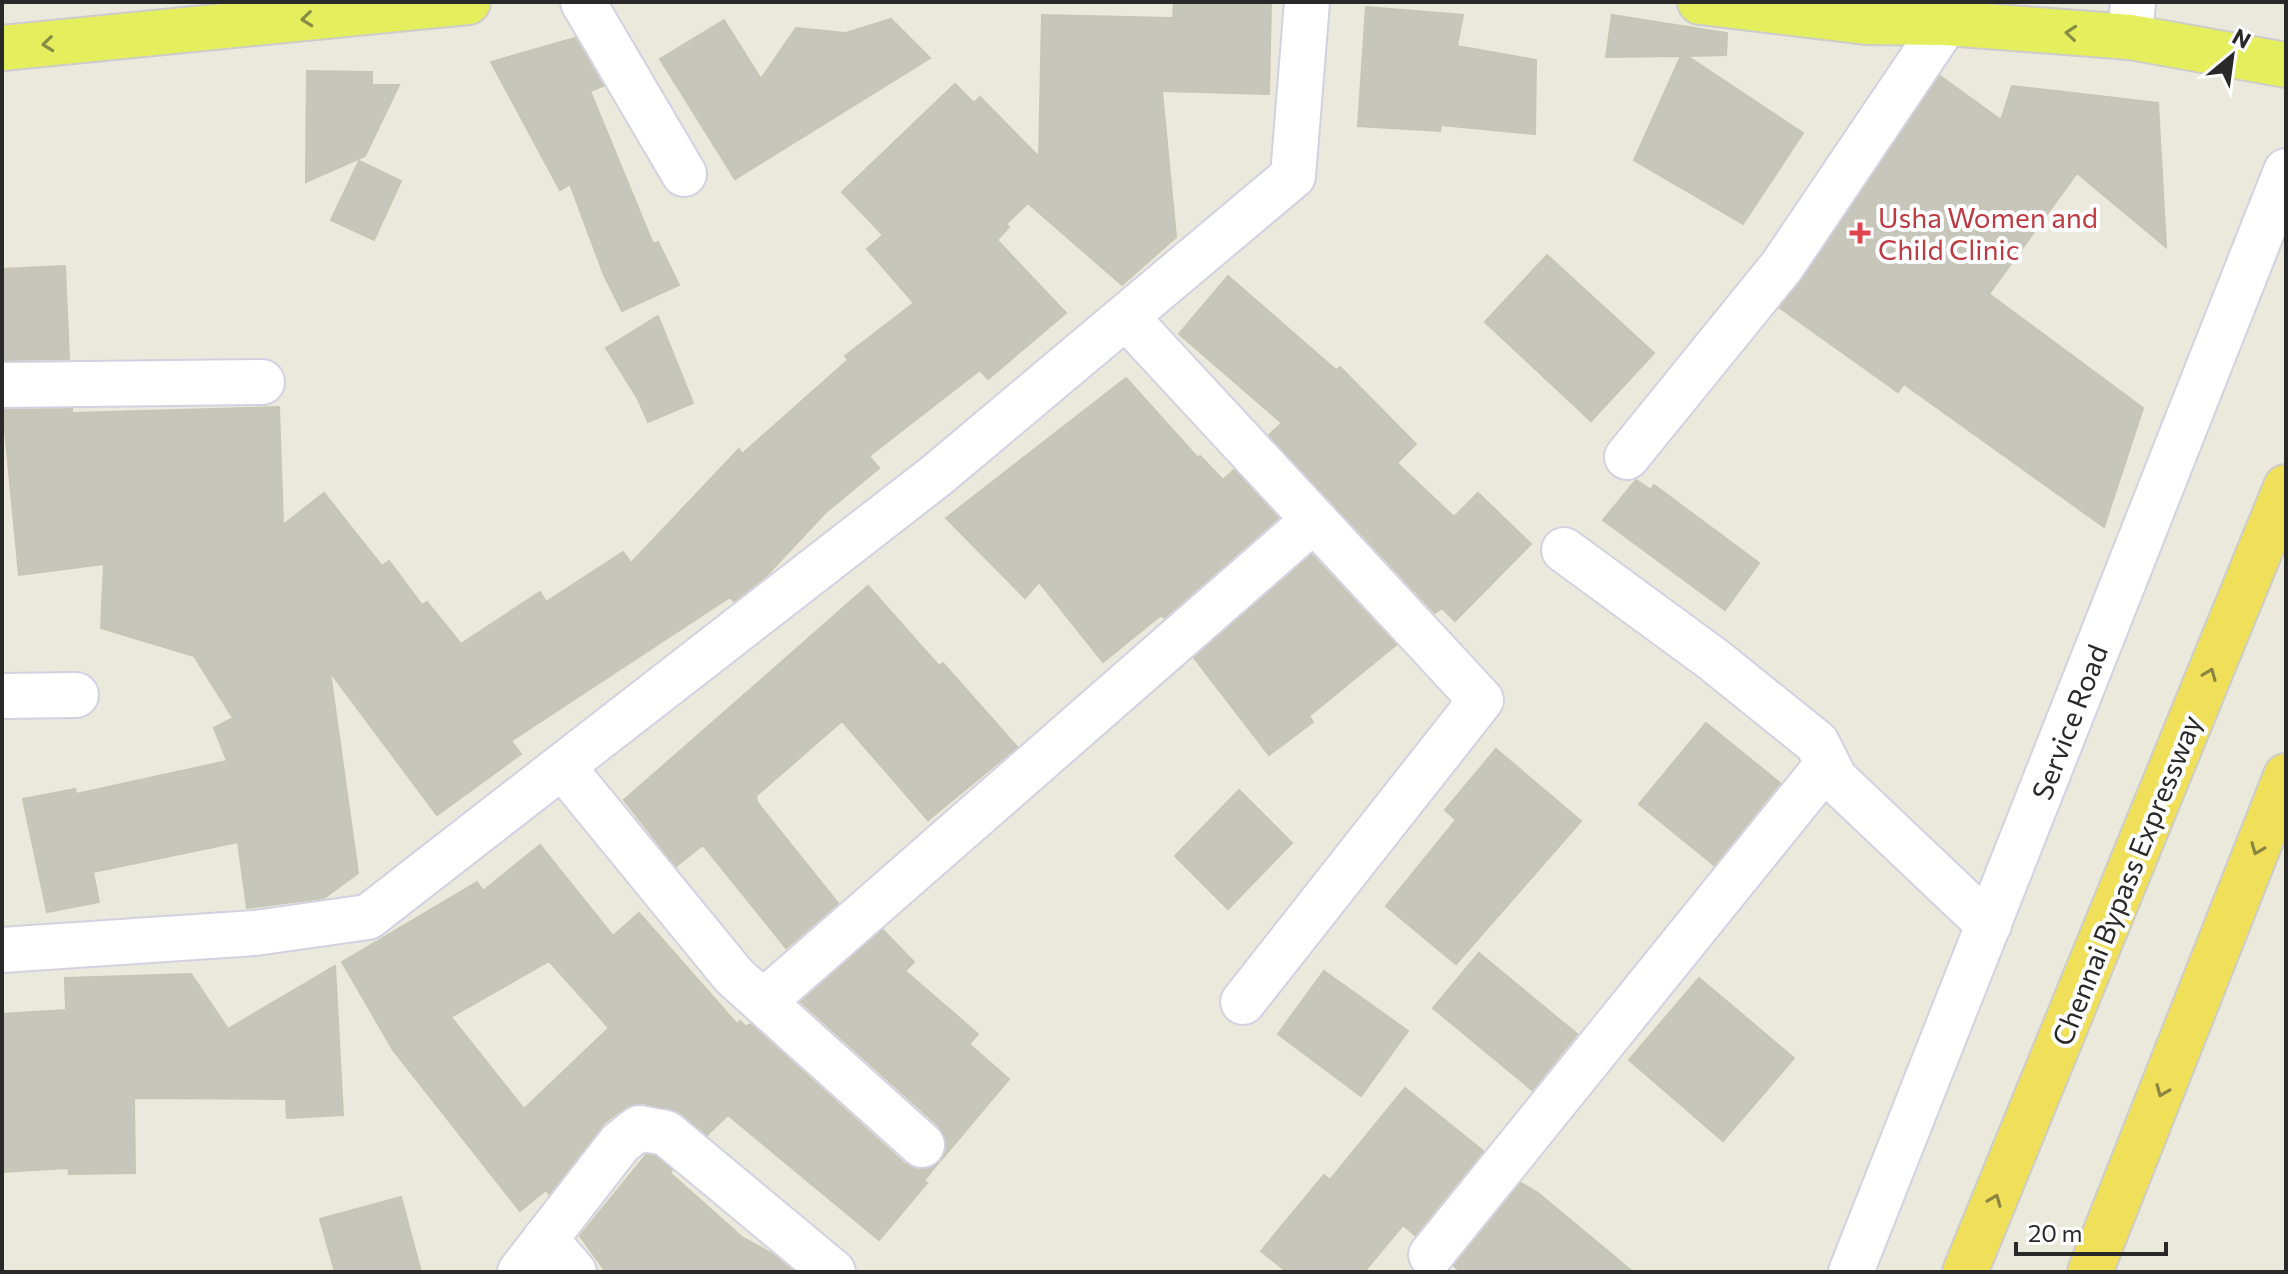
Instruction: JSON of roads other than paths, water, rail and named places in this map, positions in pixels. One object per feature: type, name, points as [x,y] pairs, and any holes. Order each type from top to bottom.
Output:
[{"type":"highway","name":"Chennai Bypass Expressway","points":[[1965,1272],[2286,487]]},
{"type":"highway","points":[[2090,1272],[2286,776]]},
{"type":"main road","points":[[2,48],[468,2]]},
{"type":"main road","points":[[1700,2],[1866,22],[1950,12],[2132,20],[2286,65]]},
{"type":"street","points":[[583,2],[684,174]]},
{"type":"street","points":[[2,950],[255,933],[368,917],[937,475],[1293,176],[1307,2]]},
{"type":"street","points":[[1627,457],[1782,266],[1950,12]]},
{"type":"street","name":"Service Road","points":[[1851,1272],[2286,171]]},
{"type":"street","points":[[1126,317],[1481,700],[1243,1002]]},
{"type":"street","points":[[2,385],[262,382]]},
{"type":"street","points":[[763,1002],[1314,520]]},
{"type":"street","points":[[1564,550],[1714,660],[1817,743],[1835,779],[1989,925]]},
{"type":"street","points":[[2,696],[76,695]]},
{"type":"street","points":[[562,766],[734,976],[922,1145]]},
{"type":"street","points":[[1431,1255],[1818,776],[1835,779]]},
{"type":"street","points":[[574,1272],[533,1256],[620,1143],[639,1128],[666,1133],[833,1272]]},
{"type":"place","name":"Usha Women and Child Clinic","points":[[1860,233]]}]
